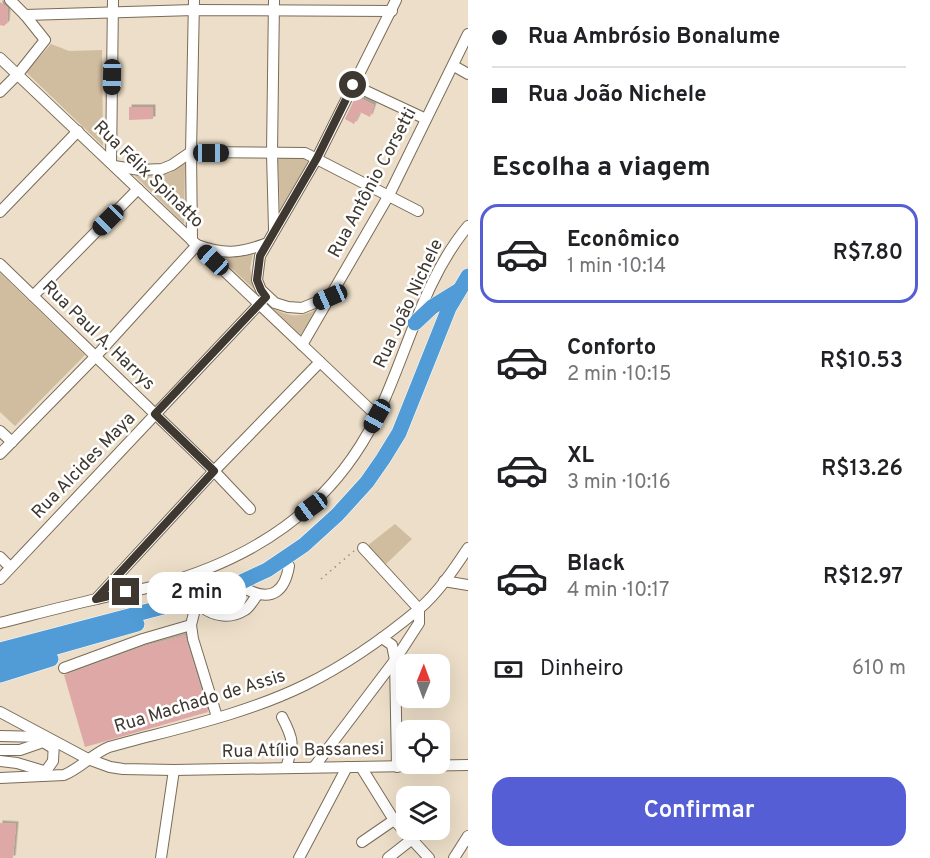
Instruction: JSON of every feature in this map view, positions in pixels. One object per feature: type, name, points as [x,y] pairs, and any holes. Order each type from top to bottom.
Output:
[{"type":"highway","points":[[0,650],[199,608],[253,592],[289,566],[327,535],[361,502],[399,450],[468,276]]},
{"type":"highway","points":[[415,322],[432,307],[463,290]]},
{"type":"highway","points":[[0,663],[200,598],[267,570],[304,545],[337,515],[367,482],[399,433],[440,328],[463,290]]},
{"type":"highway","points":[[0,642],[52,627],[89,620],[122,623]]},
{"type":"highway","points":[[0,675],[60,656],[122,623]]},
{"type":"street","points":[[0,92],[18,74],[45,40],[10,0]]},
{"type":"street","points":[[113,0],[112,165],[140,170],[162,169],[190,152],[305,153],[418,211]]},
{"type":"street","points":[[330,297],[302,308],[262,301],[257,280],[257,267],[265,244],[317,158],[396,0]]},
{"type":"street","points":[[25,15],[113,12],[194,5],[274,5],[392,11]]},
{"type":"street","points":[[0,454],[96,356],[195,243],[190,152],[194,5]]},
{"type":"street","points":[[274,5],[272,153],[274,229]]},
{"type":"street","name":"Rua Antônio Corsetti","points":[[302,345],[389,195],[468,34]]},
{"type":"street","name":"Rua Félix Spinatto","points":[[0,58],[195,243],[262,301],[302,345],[377,416]]},
{"type":"street","points":[[454,66],[468,74]]},
{"type":"street","points":[[353,85],[426,119]]},
{"type":"street","points":[[0,212],[78,131]]},
{"type":"street","points":[[33,296],[138,189]]},
{"type":"street","name":"Rua João Nichele","points":[[0,623],[155,586],[192,574],[259,545],[311,507],[334,483],[358,450],[377,416],[415,322],[441,266],[468,226]]},
{"type":"street","points":[[195,243],[208,249],[235,253],[265,244]]},
{"type":"street","name":"Rua Paul A. Harrys","points":[[0,264],[214,471],[250,509]]},
{"type":"street","name":"Rua Alcides Maya","points":[[0,579],[262,301]]},
{"type":"street","points":[[96,599],[214,471],[320,362]]},
{"type":"street","points":[[0,431],[12,442]]},
{"type":"street","points":[[314,767],[395,660],[419,623],[419,609],[363,548]]},
{"type":"street","name":"Rua Machado de Assis","points":[[0,778],[64,775],[109,747],[217,717],[304,686],[354,658],[419,609],[468,549]]},
{"type":"street","points":[[0,557],[10,567]]},
{"type":"street","points":[[444,581],[468,585]]},
{"type":"street","points":[[199,608],[191,625],[193,639],[217,717]]},
{"type":"street","points":[[64,668],[143,639],[191,625]]},
{"type":"street","points":[[382,638],[392,645],[395,660],[396,720]]},
{"type":"street","points":[[0,712],[51,742],[88,759]]},
{"type":"street","points":[[282,717],[291,734],[293,747],[286,768]]},
{"type":"street","points":[[0,736],[51,742]]},
{"type":"street","points":[[0,750],[20,750],[42,742],[51,742]]},
{"type":"street","points":[[0,761],[17,763],[44,775],[53,761],[51,742]]},
{"type":"street","points":[[109,747],[110,767]]},
{"type":"street","name":"Rua Atílio Bassanesi","points":[[88,759],[110,767],[174,770],[396,766]]},
{"type":"street","name":"Rua Atílio Bassanesi","points":[[450,765],[468,765]]},
{"type":"street","points":[[298,858],[347,767]]},
{"type":"street","points":[[361,767],[396,822]]},
{"type":"street","points":[[168,858],[161,858],[174,770]]},
{"type":"street","points":[[363,842],[394,820]]},
{"type":"street","points":[[454,858],[468,836]]},
{"type":"street","points":[[388,858],[411,840],[429,858]]},
{"type":"path","points":[[321,579],[355,549],[363,548]]},
{"type":"shaded area","points":[[51,44],[69,51],[102,50],[103,146],[26,72]]},
{"type":"shaded area","points":[[279,158],[304,158],[308,162],[280,210],[278,160]]},
{"type":"shaded area","points":[[185,162],[184,224],[135,176],[170,173]]},
{"type":"shaded area","points":[[216,254],[234,257],[253,254],[250,268],[255,290]]},
{"type":"shaded area","points":[[0,273],[85,355],[15,426],[0,412]]},
{"type":"shaded area","points":[[272,308],[294,315],[316,310],[300,336]]},
{"type":"shaded area","points":[[395,524],[412,539],[386,564],[367,546]]},
{"type":"building","points":[[0,2],[8,8],[7,23],[4,26],[0,25]]},
{"type":"building","points":[[356,96],[374,105],[370,117],[360,112],[354,124],[345,119]]},
{"type":"building","points":[[129,107],[153,107],[153,119],[129,120]]},
{"type":"building","points":[[185,635],[208,712],[85,747],[64,675],[145,646]]},
{"type":"building","points":[[0,823],[16,824],[13,858],[0,858]]},
{"type":"route","points":[[126,592],[96,599],[214,471],[155,414],[266,297],[257,280],[260,256],[317,158],[353,85]]}]
